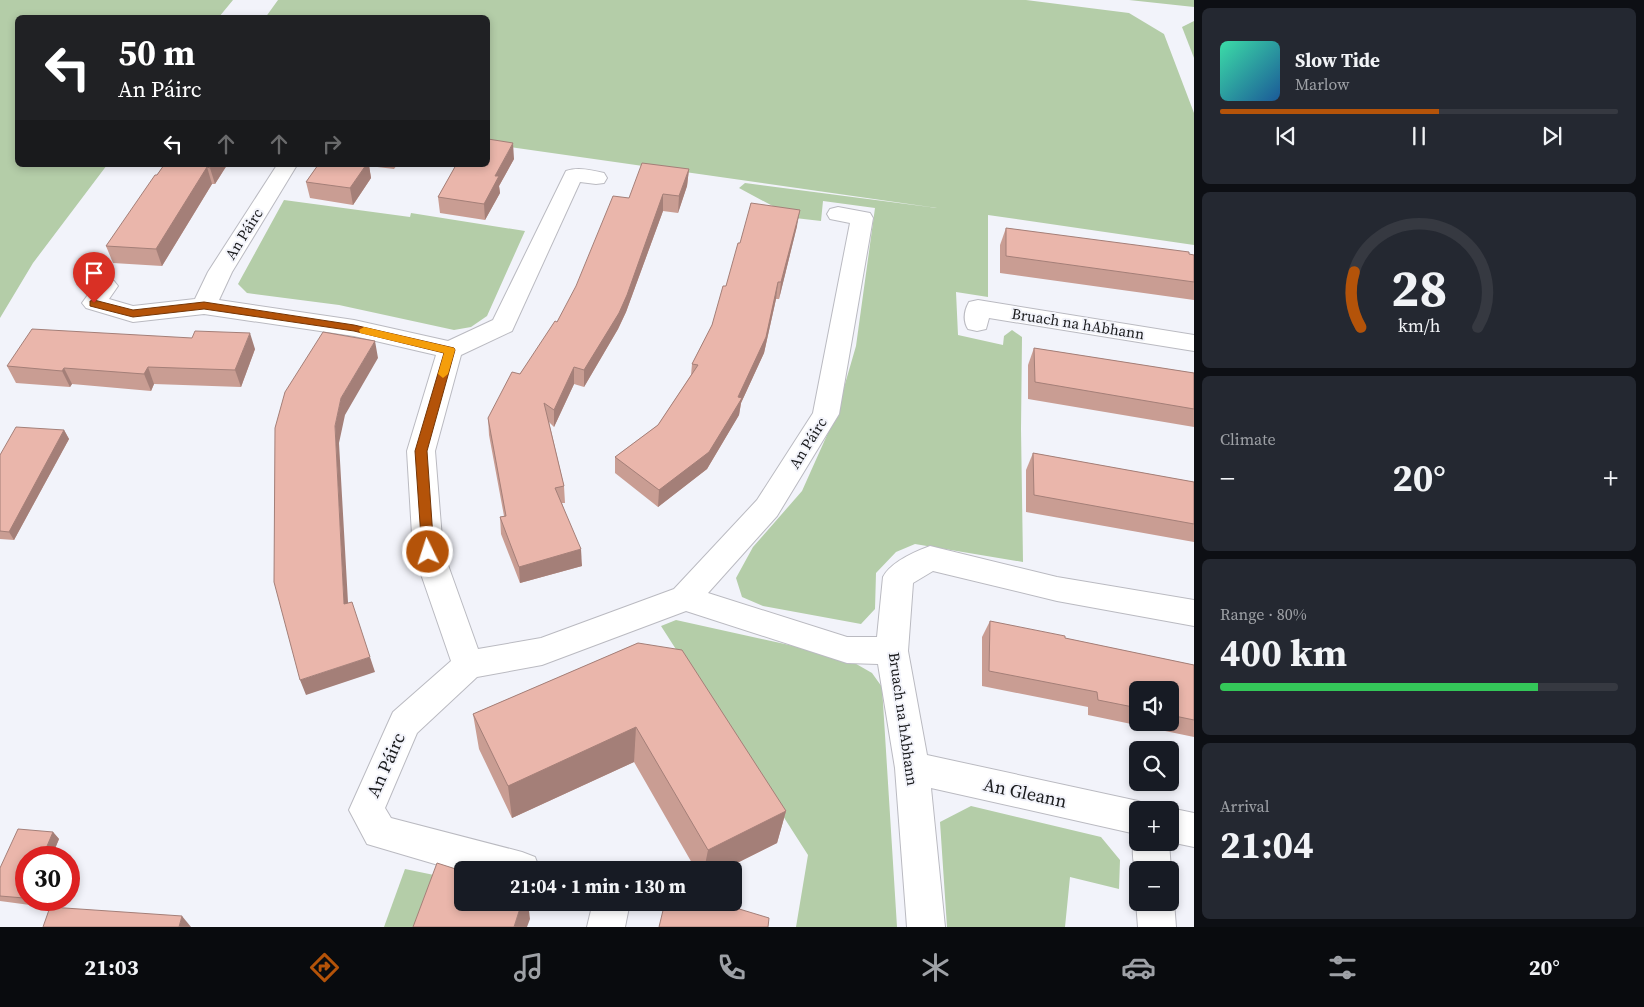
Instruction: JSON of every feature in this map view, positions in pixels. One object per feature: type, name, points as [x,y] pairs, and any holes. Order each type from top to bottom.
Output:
[{"type":"street","name":"An Páirc","points":[[204,306],[220,272],[286,167]]},
{"type":"street","points":[[106,286],[94,303],[133,314],[204,306],[354,328],[450,350],[503,325],[573,175],[596,178]]},
{"type":"street","name":"An Páirc","points":[[488,861],[380,832],[366,810],[405,723],[468,664],[542,651],[685,598],[767,508],[826,414],[862,218],[838,214]]},
{"type":"street","name":"Bruach na hAbhann","points":[[977,323],[978,308],[1194,343]]},
{"type":"street","points":[[450,350],[421,451],[428,552],[468,664]]},
{"type":"street","name":"Bruach na hAbhann","points":[[926,927],[912,768],[892,652],[898,576],[930,558],[1057,589],[1194,613]]},
{"type":"street","points":[[685,598],[847,650],[892,652]]},
{"type":"street","name":"An Gleann","points":[[912,768],[1129,816]]},
{"type":"street","points":[[1179,827],[1194,830]]},
{"type":"street","points":[[606,927],[610,911]]},
{"type":"street","points":[[1156,911],[1157,927]]},
{"type":"green space","points":[[0,0],[233,0],[221,15],[15,15],[15,167],[105,167],[33,263],[0,318]]},
{"type":"green space","points":[[278,0],[1026,0],[1129,13],[1164,34],[1194,113],[1194,245],[988,215],[988,297],[956,292],[958,335],[1003,345],[1004,336],[1012,330],[1022,337],[1023,562],[915,544],[896,552],[876,573],[875,609],[861,624],[763,606],[742,597],[736,578],[753,547],[802,491],[836,415],[856,346],[875,208],[823,201],[821,221],[795,218],[739,188],[745,183],[937,208],[490,144],[490,15],[267,15]]},
{"type":"green space","points":[[1129,0],[1194,0],[1194,7]]},
{"type":"green space","points":[[1194,21],[1194,58],[1182,27]]},
{"type":"green space","points":[[284,200],[410,217],[411,213],[525,231],[487,316],[471,327],[454,330],[339,305],[247,293],[238,284]]},
{"type":"green space","points":[[676,620],[844,657],[872,673],[882,687],[897,927],[796,927],[808,855],[661,626]]},
{"type":"green space","points":[[971,806],[1101,837],[1120,860],[1119,889],[1070,877],[1065,927],[947,927],[940,822]]},
{"type":"green space","points":[[405,869],[434,875],[416,927],[384,927]]},
{"type":"building","points":[[490,139],[513,143],[495,176],[499,176],[484,204],[438,197],[455,167],[490,167]]},
{"type":"building","points":[[642,163],[689,169],[679,196],[663,194],[619,313],[584,370],[574,367],[554,410],[544,403],[564,486],[555,488],[581,549],[519,567],[500,517],[506,516],[488,418],[512,372],[520,374],[555,321],[557,322],[576,286],[613,196],[629,198]]},
{"type":"building","points":[[163,167],[207,167],[156,249],[106,246],[155,175]]},
{"type":"building","points":[[317,167],[365,167],[350,188],[306,182]]},
{"type":"building","points":[[751,203],[800,210],[781,282],[778,282],[766,337],[738,397],[742,398],[709,452],[659,490],[615,457],[658,425],[698,365],[692,364],[712,325],[723,286],[726,286],[738,243],[740,243]]},
{"type":"building","points":[[1006,228],[1189,252],[1189,254],[1194,255],[1194,282],[1006,256]]},
{"type":"building","points":[[32,329],[192,338],[195,331],[250,333],[235,370],[148,367],[144,374],[64,368],[62,371],[7,366]]},
{"type":"building","points":[[323,332],[375,341],[341,398],[335,426],[344,604],[352,602],[370,657],[300,680],[274,582],[275,428],[285,392]]},
{"type":"building","points":[[1034,348],[1194,373],[1194,409],[1035,382]]},
{"type":"building","points":[[16,427],[64,430],[9,532],[0,531],[0,455]]},
{"type":"building","points":[[1033,453],[1194,482],[1194,524],[1034,495]]},
{"type":"building","points":[[990,621],[1194,665],[1194,720],[1179,717],[1179,681],[1129,681],[1129,706],[1098,700],[1097,692],[989,671]]},
{"type":"building","points":[[638,643],[682,650],[786,811],[708,850],[636,727],[508,786],[473,714]]},
{"type":"building","points":[[18,829],[53,832],[47,846],[15,846],[15,897],[0,896],[0,868]]},
{"type":"building","points":[[437,863],[454,868],[454,911],[519,911],[514,927],[413,927]]},
{"type":"building","points":[[80,909],[182,916],[179,927],[43,927],[49,911],[80,911]]},
{"type":"building","points":[[742,910],[769,918],[768,927],[659,927],[663,911]]},
{"type":"slow traffic","points":[[364,330],[450,350],[443,374]]},
{"type":"route","points":[[94,303],[133,314],[204,306],[354,328],[450,350],[421,451],[428,552]]}]
